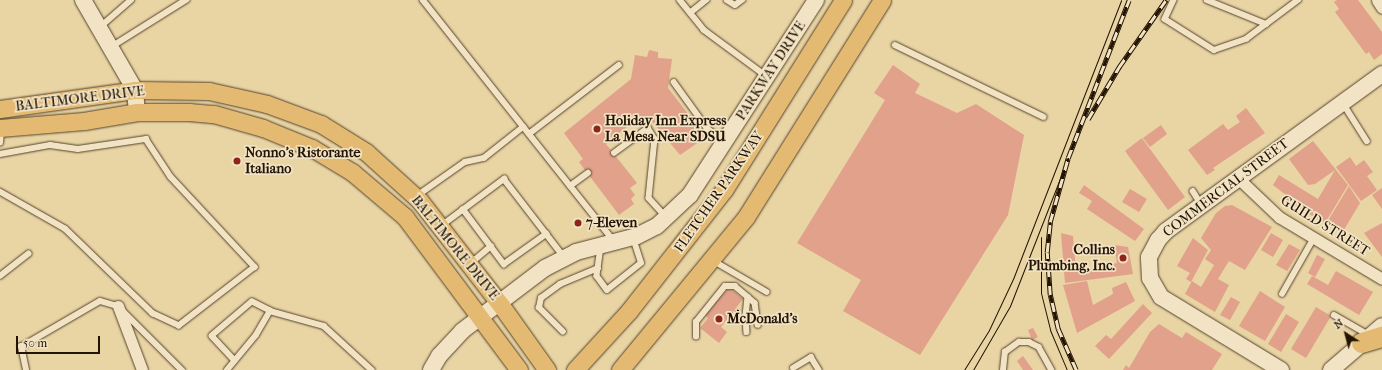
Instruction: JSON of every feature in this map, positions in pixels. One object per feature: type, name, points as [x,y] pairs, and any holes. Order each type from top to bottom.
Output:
[{"type":"main road","name":"FLETCHER PARKWAY","points":[[575,370],[629,311],[724,190],[843,0]]},
{"type":"main road","points":[[620,370],[746,217],[882,0]]},
{"type":"main road","name":"BALTIMORE DRIVE","points":[[0,109],[135,90],[209,91],[267,104],[321,124],[366,152],[416,197],[500,304],[547,370]]},
{"type":"main road","points":[[0,109],[0,133]]},
{"type":"main road","name":"BALTIMORE DRIVE","points":[[0,133],[137,112],[214,114],[263,128],[312,148],[352,172],[405,217],[518,370]]},
{"type":"street","points":[[83,0],[135,90],[137,112]]},
{"type":"street","name":"PARKWAY DRIVE","points":[[431,370],[439,356],[462,331],[500,304],[545,268],[565,258],[632,237],[657,226],[690,195],[816,0]]},
{"type":"street","points":[[1377,0],[1382,8]]},
{"type":"street","name":"COMMERCIAL STREET","points":[[1281,370],[1161,297],[1150,278],[1149,257],[1158,240],[1202,204],[1382,74]]},
{"type":"street","name":"GUILD STREET","points":[[1238,178],[1279,217],[1382,279]]},
{"type":"street","points":[[118,306],[142,370]]},
{"type":"street","points":[[1331,370],[1374,336]]},
{"type":"lane","points":[[99,28],[131,0]]},
{"type":"lane","points":[[110,47],[186,0]]},
{"type":"lane","points":[[423,0],[570,186],[608,244],[598,268],[597,276],[607,290],[641,263],[632,237]]},
{"type":"lane","points":[[680,0],[704,30],[767,76]]},
{"type":"lane","points":[[690,13],[706,0]]},
{"type":"lane","points":[[727,0],[735,5],[742,0]]},
{"type":"lane","points":[[1174,0],[1164,19],[1214,50],[1246,39],[1298,0]]},
{"type":"lane","points":[[1207,0],[1266,24]]},
{"type":"lane","points":[[895,45],[1044,117]]},
{"type":"lane","points":[[529,134],[619,65]]},
{"type":"lane","points":[[674,82],[707,128],[725,142]]},
{"type":"lane","points":[[1343,103],[1367,141]]},
{"type":"lane","points":[[416,197],[465,162],[484,158],[523,127]]},
{"type":"lane","points":[[614,153],[648,128],[655,139],[649,198],[666,217]]},
{"type":"lane","points":[[0,154],[50,145],[78,149],[146,139],[171,177],[255,267],[179,326],[153,314],[65,230],[0,192]]},
{"type":"lane","points":[[570,186],[588,172]]},
{"type":"lane","points":[[440,226],[504,179],[565,258]]},
{"type":"lane","points":[[1193,191],[1202,204]]},
{"type":"lane","points":[[463,209],[504,264],[546,234]]},
{"type":"lane","points":[[1282,294],[1314,238]]},
{"type":"lane","points":[[469,264],[491,246]]},
{"type":"lane","points":[[0,276],[28,254]]},
{"type":"lane","points":[[712,260],[767,292]]},
{"type":"lane","points":[[563,332],[539,308],[541,298],[560,284],[598,268]]},
{"type":"lane","points":[[696,337],[696,322],[725,286],[735,286],[755,303],[758,326]]},
{"type":"lane","points":[[747,332],[746,315],[748,297]]},
{"type":"lane","points":[[26,370],[21,347],[100,301],[118,306],[182,370]]},
{"type":"lane","points":[[234,360],[212,336],[252,302],[270,311],[324,326],[372,370]]},
{"type":"lane","points":[[227,370],[256,335],[270,311]]},
{"type":"lane","points":[[1334,315],[1374,336]]},
{"type":"lane","points":[[1003,370],[1005,352],[1019,342],[1029,342],[1039,347],[1052,370]]},
{"type":"lane","points":[[792,369],[811,357],[819,370]]},
{"type":"path","points":[[732,313],[742,308]]},
{"type":"building","points":[[1337,0],[1358,0],[1382,32],[1382,54],[1374,60],[1369,52],[1366,54],[1335,12],[1339,9],[1334,2]]},
{"type":"building","name":"Holiday Inn Express La Mesa Near SDSU","points":[[649,50],[658,52],[658,58],[672,59],[668,88],[706,137],[680,155],[651,120],[648,120],[647,125],[640,124],[640,116],[606,144],[637,183],[630,188],[635,195],[631,199],[634,204],[619,215],[579,162],[583,159],[564,133],[631,79],[635,55],[647,57]]},
{"type":"building","points":[[893,65],[920,84],[915,93],[957,113],[976,104],[1024,135],[1008,215],[920,355],[843,311],[861,280],[797,243],[885,100],[874,93]]},
{"type":"building","points":[[1246,108],[1265,133],[1213,168],[1215,170],[1207,175],[1188,150],[1223,124],[1228,130],[1240,122],[1236,116]]},
{"type":"building","points":[[1161,125],[1167,134],[1150,147],[1143,138]]},
{"type":"building","points":[[1142,138],[1185,197],[1168,210],[1125,151]]},
{"type":"building","points":[[1313,141],[1348,185],[1325,223],[1283,199],[1286,195],[1273,185],[1279,175],[1318,199],[1335,170],[1315,184],[1308,185],[1289,159]]},
{"type":"building","points":[[1350,157],[1356,166],[1364,160],[1373,172],[1367,176],[1377,190],[1361,201],[1336,167]]},
{"type":"building","points":[[1084,185],[1144,229],[1135,241],[1087,209],[1092,201],[1079,193]]},
{"type":"building","points":[[1349,186],[1360,203],[1342,233],[1326,224]]},
{"type":"building","points":[[1382,188],[1382,209],[1372,195]]},
{"type":"building","points":[[1130,189],[1147,199],[1139,212],[1122,202]]},
{"type":"building","points":[[1232,205],[1272,227],[1245,270],[1229,261],[1218,279],[1229,285],[1215,312],[1185,294],[1192,281],[1201,287],[1214,265],[1205,259],[1211,250],[1201,238],[1216,213],[1225,206]]},
{"type":"building","points":[[1382,223],[1382,257],[1364,233]]},
{"type":"building","name":"Collins Plumbing, Inc.","points":[[1061,233],[1073,236],[1076,271],[1117,263],[1114,245],[1128,247],[1133,274],[1065,283]]},
{"type":"building","points":[[1271,233],[1283,240],[1273,257],[1261,250]]},
{"type":"building","points":[[1193,238],[1208,250],[1191,282],[1186,279],[1190,273],[1177,266]]},
{"type":"building","points":[[1289,244],[1300,250],[1287,271],[1276,265]]},
{"type":"building","points":[[1317,255],[1325,259],[1315,277],[1308,273]]},
{"type":"building","points":[[1336,271],[1373,292],[1359,315],[1307,284],[1312,276],[1328,285]]},
{"type":"building","points":[[1087,281],[1093,305],[1113,294],[1112,288],[1126,282],[1135,301],[1077,333],[1063,285]]},
{"type":"building","points":[[731,289],[743,299],[721,327],[727,332],[719,343],[700,328],[708,318],[705,315],[727,290]]},
{"type":"building","points":[[1260,291],[1285,307],[1265,341],[1239,326]]},
{"type":"building","points":[[1231,297],[1240,302],[1230,320],[1220,315]]},
{"type":"building","points":[[1143,304],[1152,313],[1109,359],[1095,346],[1106,335],[1111,339]]},
{"type":"building","points":[[1316,307],[1331,316],[1306,358],[1291,349]]},
{"type":"building","points":[[1286,314],[1299,322],[1281,352],[1268,344]]},
{"type":"building","points":[[1159,324],[1182,338],[1186,332],[1222,354],[1212,370],[1123,370],[1126,365],[1129,368],[1150,332]]},
{"type":"building","points":[[1033,328],[1038,337],[1032,340],[1028,330]]},
{"type":"building","points":[[1023,356],[1033,370],[1023,370],[1017,361]]},
{"type":"tram line","points":[[964,370],[989,330],[1013,279],[1121,0]]},
{"type":"tram line","points":[[973,370],[1010,306],[1068,158]]},
{"type":"tram line","points":[[1041,237],[1041,293],[1050,330],[1067,370]]},
{"type":"railway","points":[[1076,370],[1058,329],[1050,295],[1047,252],[1050,222],[1068,158],[1129,0]]},
{"type":"railway","points":[[1088,119],[1119,67],[1166,0]]},
{"type":"place","name":"Holiday Inn Express La Mesa Near SDSU","points":[[597,129]]},
{"type":"place","name":"Nonno's Ristorante Italiano","points":[[237,161]]},
{"type":"place","name":"7-Eleven","points":[[578,223]]},
{"type":"place","name":"Collins Plumbing, Inc.","points":[[1123,258]]},
{"type":"place","name":"McDonald's","points":[[719,319]]}]
